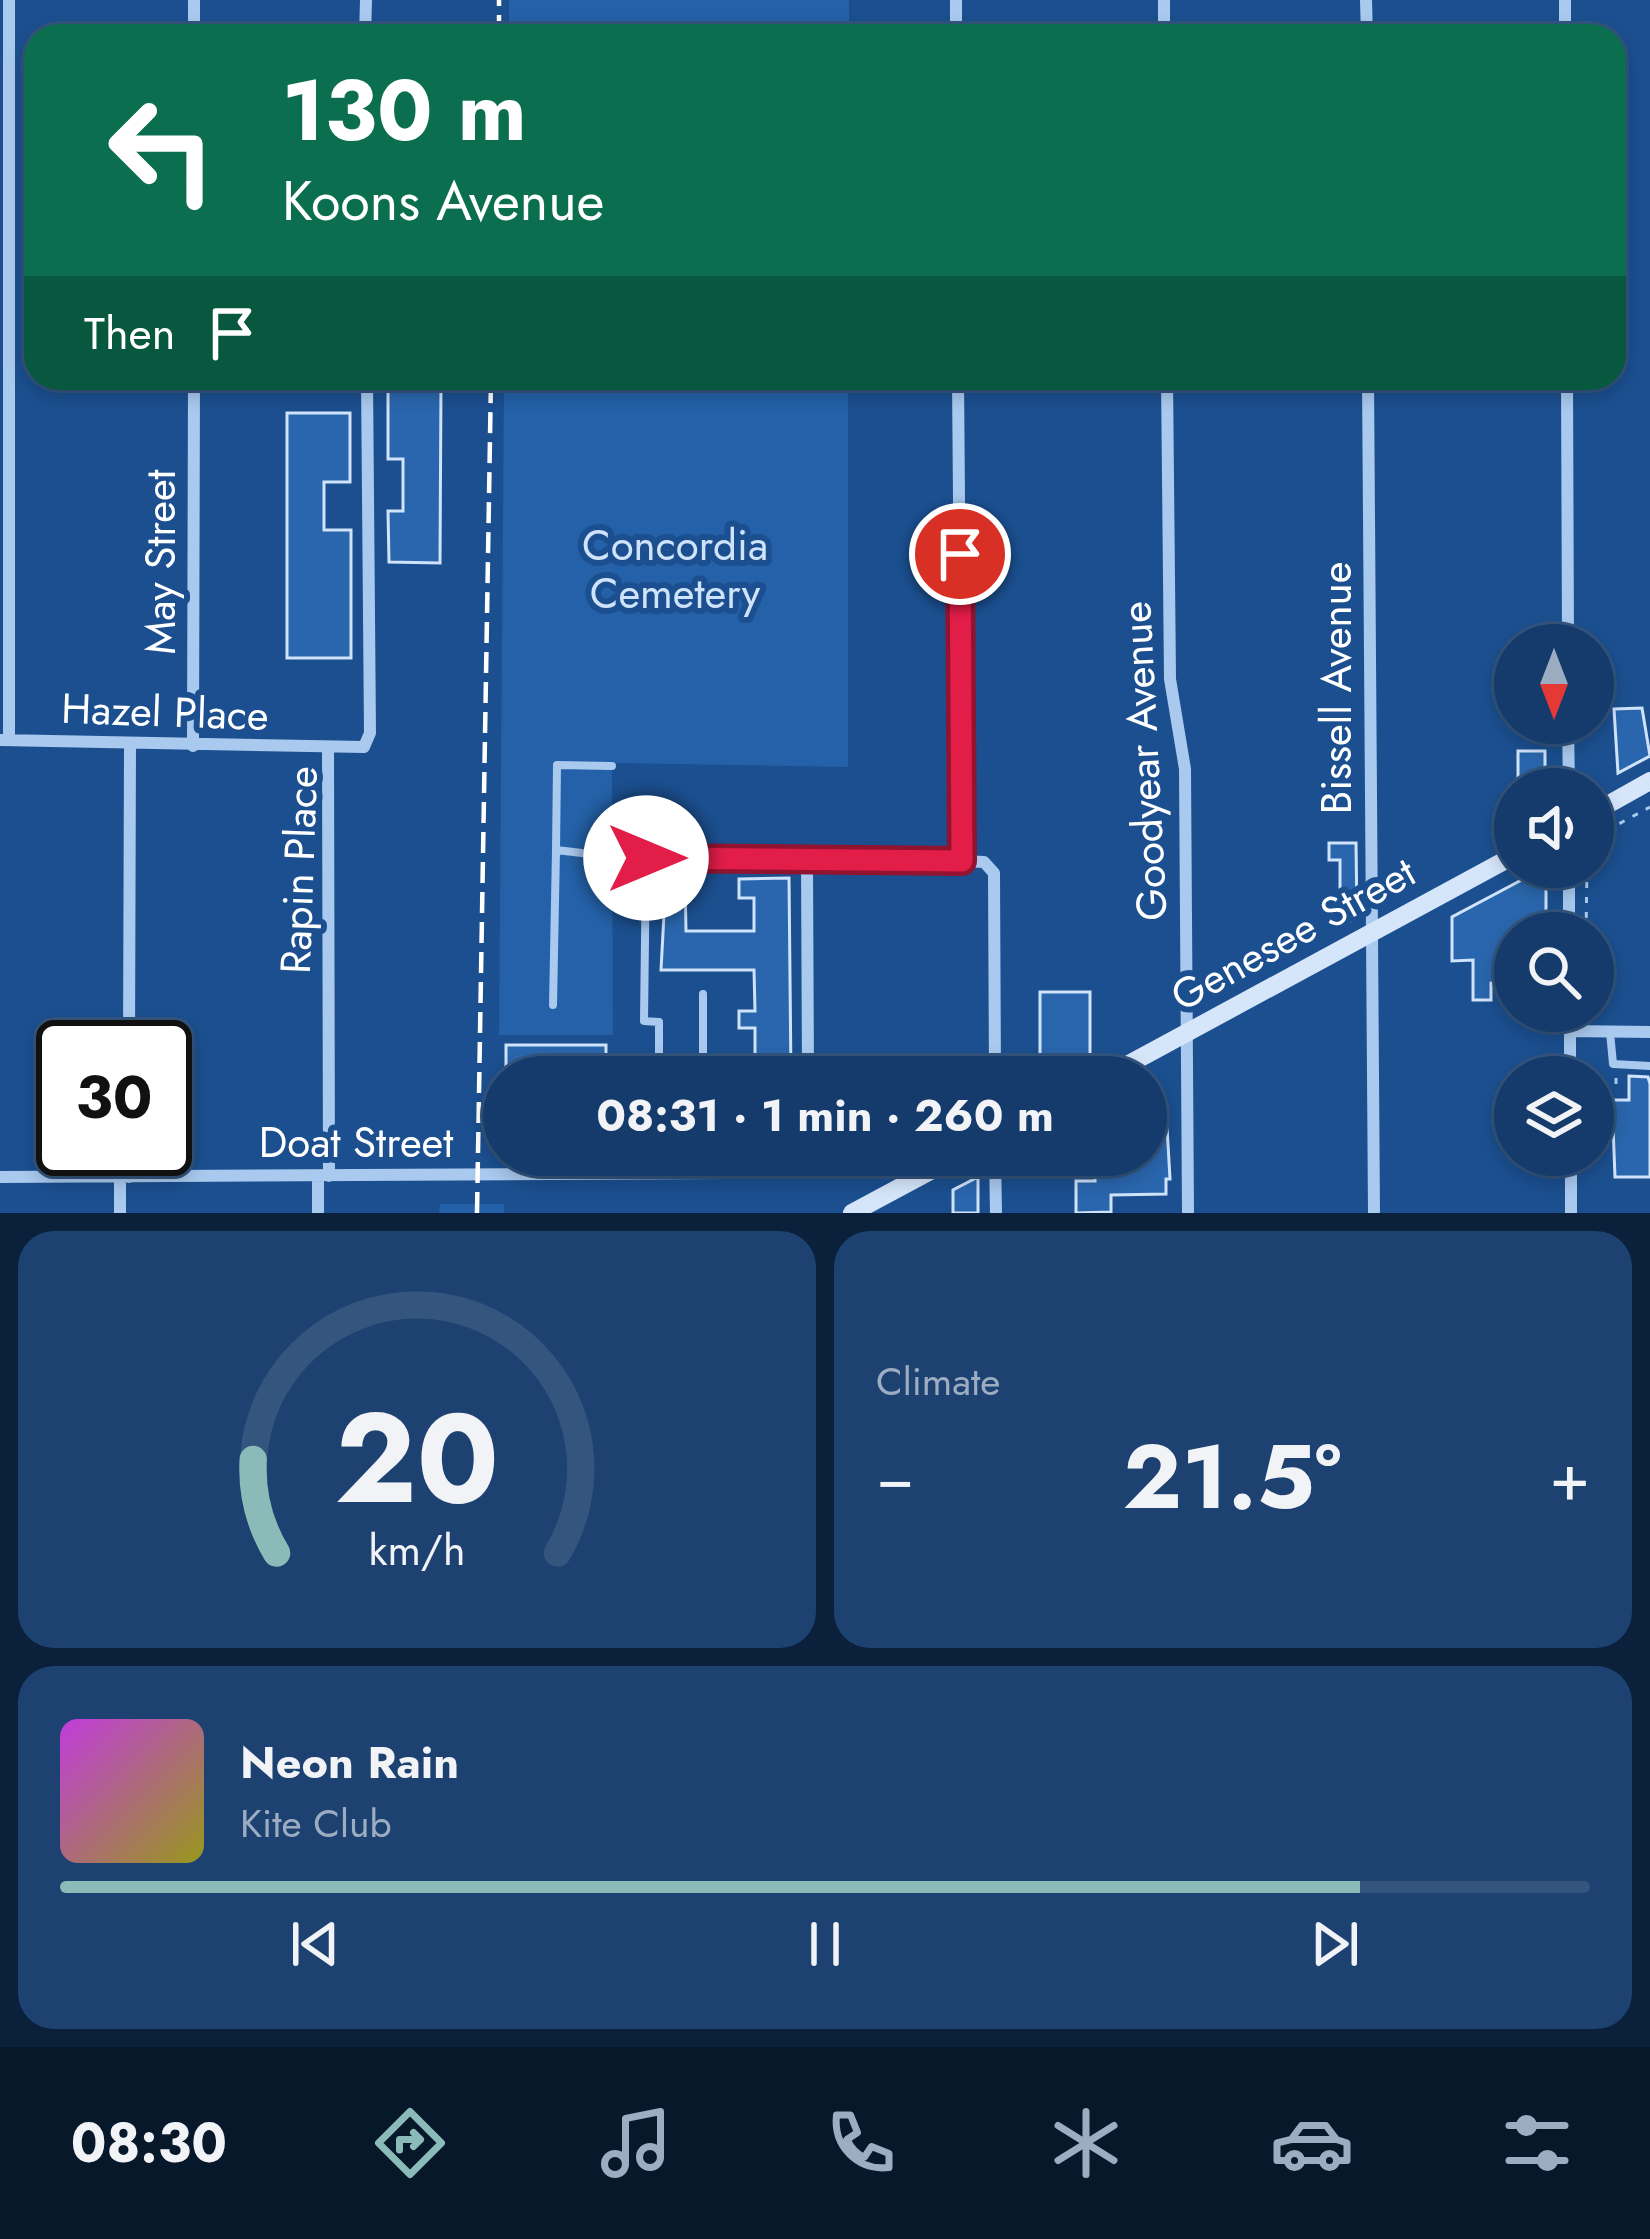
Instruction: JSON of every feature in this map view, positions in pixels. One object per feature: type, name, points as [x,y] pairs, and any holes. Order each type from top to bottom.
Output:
[{"type":"main road","points":[[1614,801],[1650,781]]},
{"type":"main road","name":"Genesee Street","points":[[1144,1056],[1494,866]]},
{"type":"main road","points":[[852,1213],[921,1176]]},
{"type":"street","points":[[5,740],[9,0]]},
{"type":"street","name":"May Street","points":[[193,746],[194,390]]},
{"type":"street","name":"Rapin Place","points":[[318,1213],[324,1176],[328,749],[360,750],[370,733],[367,390]]},
{"type":"street","points":[[958,390],[962,861]]},
{"type":"street","name":"Goodyear Avenue","points":[[1167,390],[1168,650],[1185,769],[1188,1213]]},
{"type":"street","name":"Bissell Avenue","points":[[1368,390],[1374,1213]]},
{"type":"street","points":[[1567,390],[1568,624]]},
{"type":"street","name":"Hazel Place","points":[[5,740],[328,749]]},
{"type":"street","points":[[129,1020],[130,744]]},
{"type":"street","points":[[618,857],[984,862],[994,873],[995,1056]]},
{"type":"street","points":[[807,862],[808,1056]]},
{"type":"street","points":[[1614,1032],[1650,1032]]},
{"type":"street","name":"Doat Street","points":[[0,1177],[483,1175]]},
{"type":"street","points":[[995,1176],[996,1213]]},
{"type":"street","points":[[1571,1176],[1571,1213]]},
{"type":"street","points":[[120,1213],[124,1177]]},
{"type":"lane","points":[[553,1005],[557,765],[612,766]]},
{"type":"lane","points":[[556,850],[618,857]]},
{"type":"lane","points":[[646,858],[644,1021],[658,1022],[659,1056]]},
{"type":"lane","points":[[703,994],[703,1056]]},
{"type":"lane","points":[[1610,1032],[1613,1064],[1650,1066]]},
{"type":"path","points":[[1614,827],[1650,807]]},
{"type":"green space","points":[[509,0],[849,0],[849,24],[509,24]]},
{"type":"green space","name":"Concordia Cemetery","points":[[504,390],[848,390],[848,767],[612,763],[613,1035],[499,1035]]},
{"type":"green space","points":[[440,1204],[504,1204],[504,1213],[439,1213]]},
{"type":"building","points":[[388,390],[441,390],[440,563],[389,562],[388,511],[403,511],[403,459],[388,459]]},
{"type":"building","points":[[287,413],[350,413],[350,482],[324,482],[324,530],[351,530],[351,658],[287,658]]},
{"type":"building","points":[[1642,708],[1650,756],[1618,773],[1614,709]]},
{"type":"building","points":[[1518,751],[1545,751],[1545,768],[1518,768]]},
{"type":"building","points":[[1329,843],[1356,843],[1357,918],[1340,926],[1340,860],[1329,860]]},
{"type":"building","points":[[666,877],[685,877],[686,931],[754,931],[754,898],[739,898],[739,879],[789,878],[791,1056],[755,1056],[755,1028],[739,1028],[739,1011],[755,1011],[754,970],[661,970]]},
{"type":"building","points":[[1507,888],[1546,888],[1546,912],[1494,912],[1491,1000],[1473,1000],[1473,960],[1452,961],[1452,917]]},
{"type":"building","points":[[1040,992],[1090,992],[1090,1056],[1040,1056]]},
{"type":"building","points":[[506,1045],[606,1045],[606,1056],[506,1056]]},
{"type":"building","points":[[1629,1076],[1648,1077],[1650,1177],[1615,1177],[1614,1100],[1629,1100]]},
{"type":"building","points":[[1167,1126],[1170,1179],[1166,1179],[1166,1194],[1111,1195],[1111,1212],[1076,1213],[1076,1181],[1095,1181],[1095,1176],[1167,1176]]},
{"type":"building","points":[[978,1177],[978,1213],[953,1213],[953,1190]]},
{"type":"railway","points":[[499,0],[499,24]]},
{"type":"railway","points":[[477,1213],[491,390]]},
{"type":"route","points":[[646,858],[962,861],[960,554]]}]
